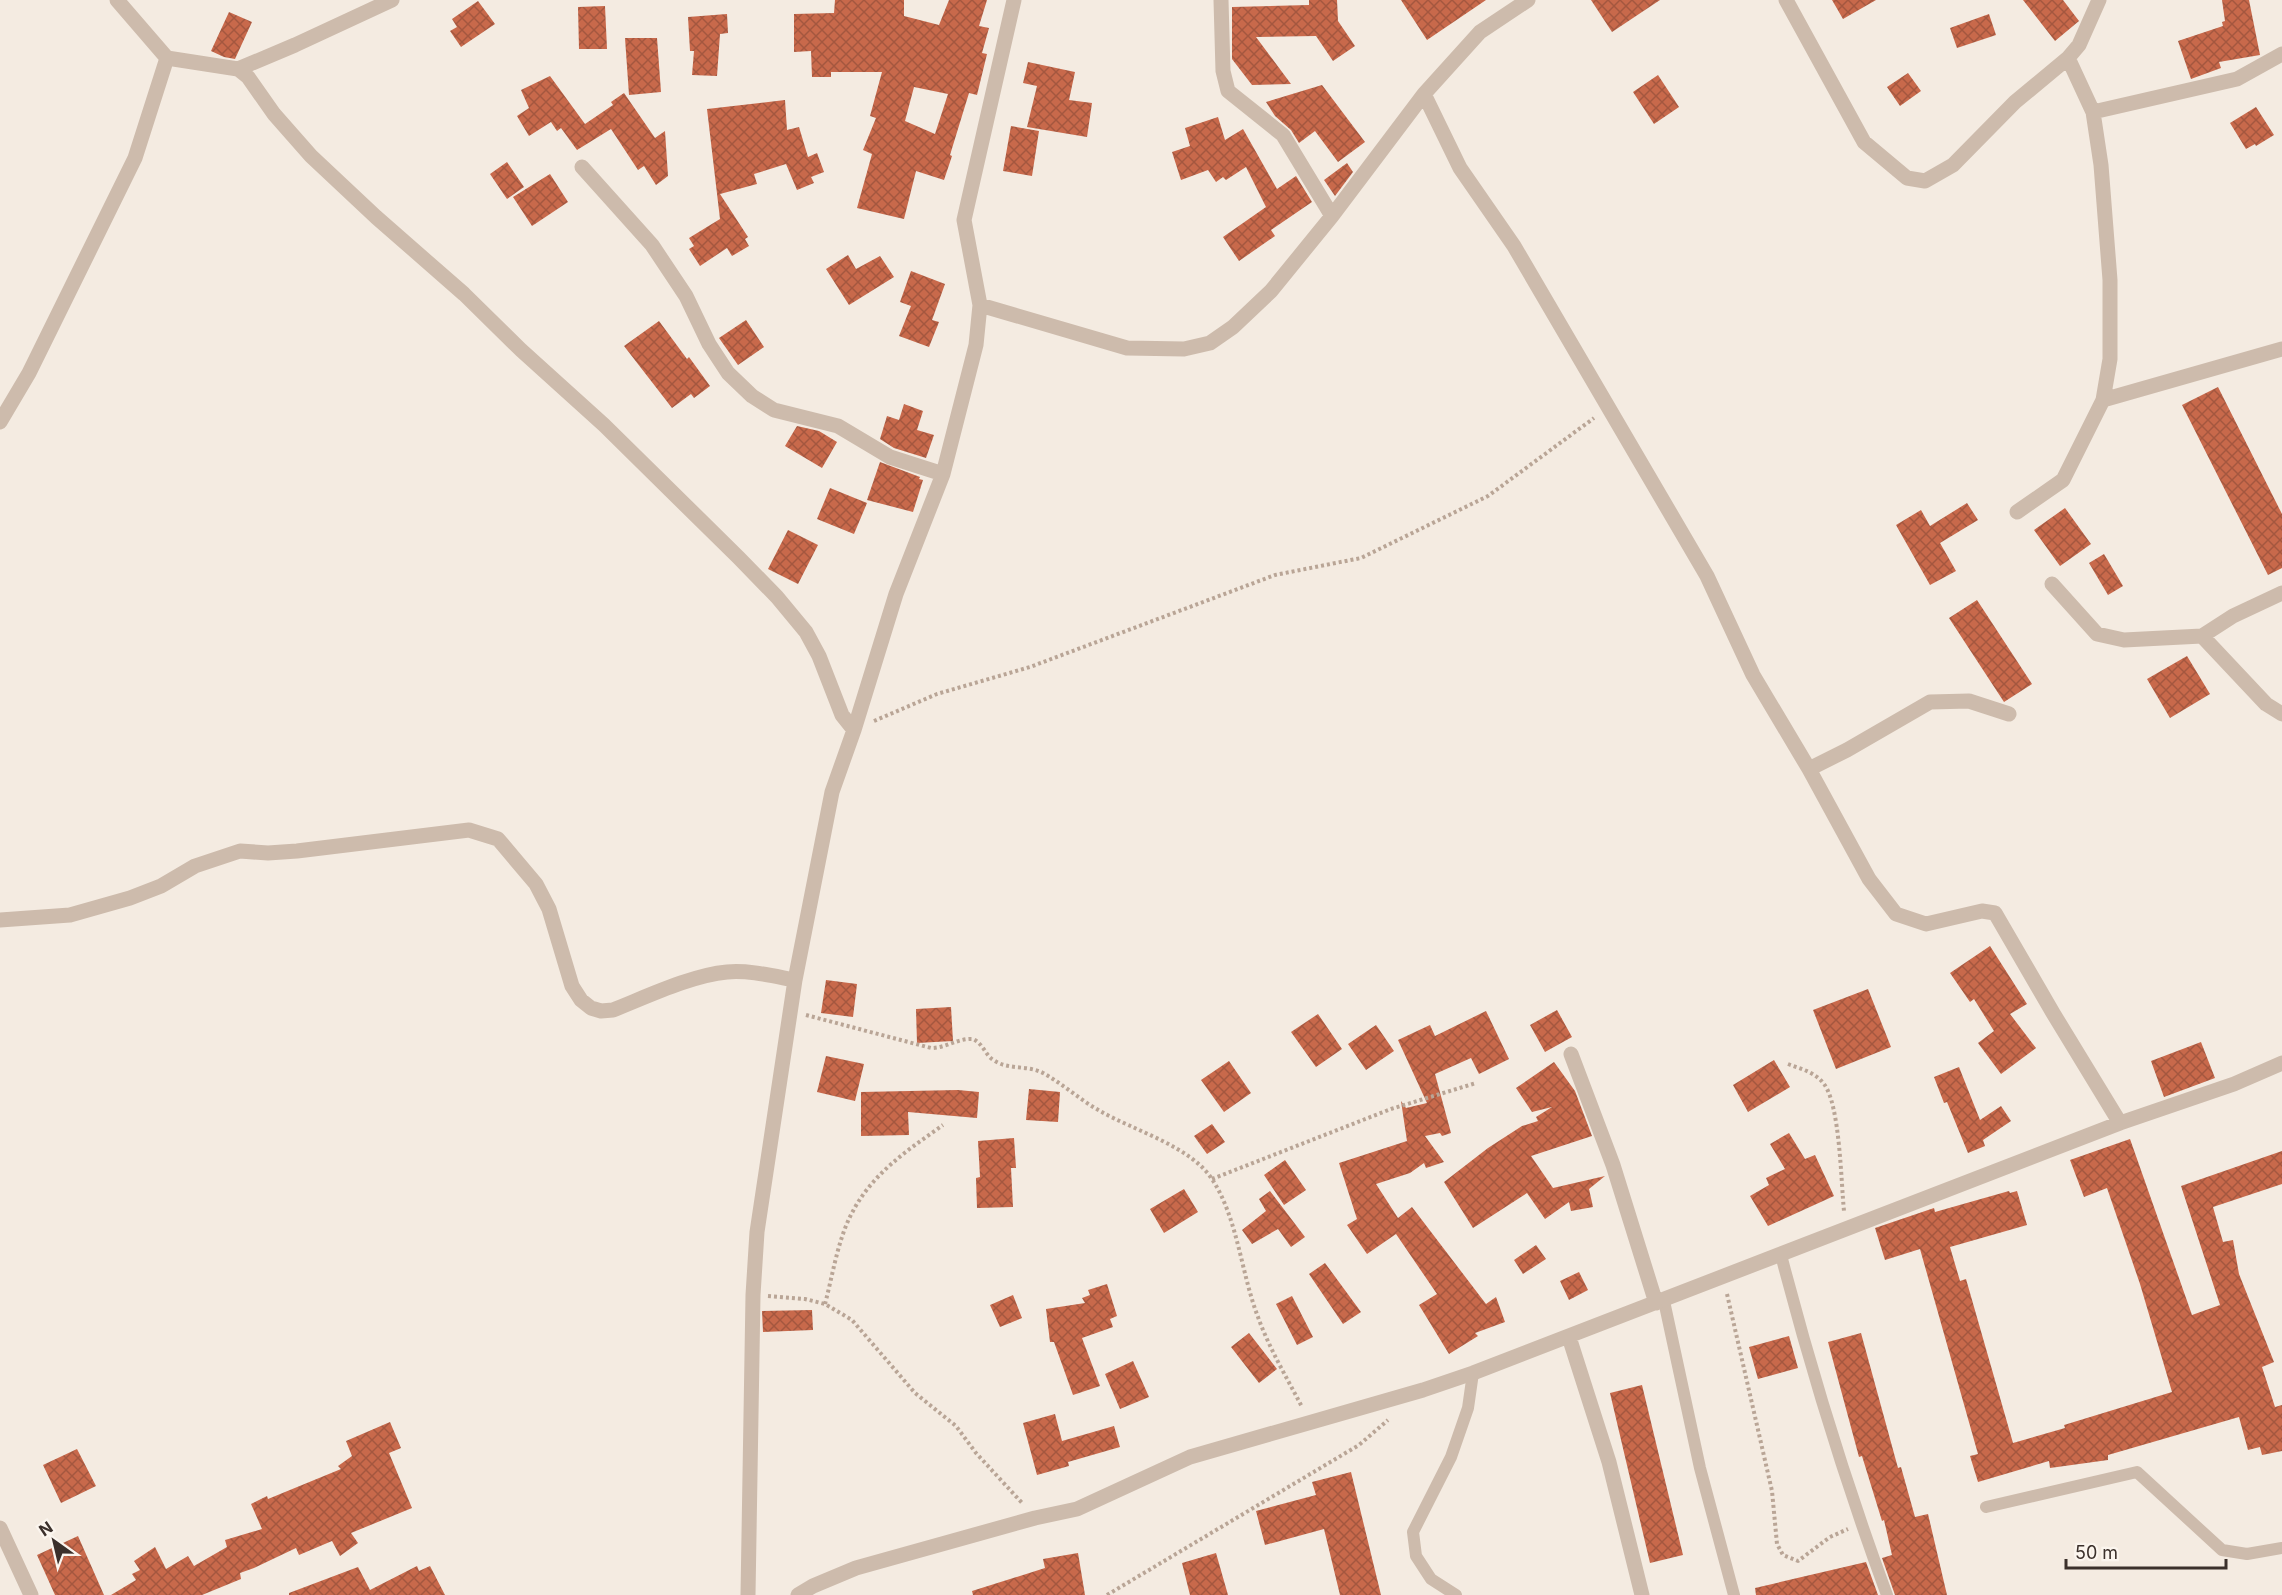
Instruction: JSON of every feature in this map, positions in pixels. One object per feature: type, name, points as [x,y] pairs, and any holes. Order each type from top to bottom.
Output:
[{"type":"street","points":[[117,0],[167,58],[238,69],[248,77],[274,114],[310,156],[464,294],[520,350],[604,425],[777,597],[806,632],[819,656],[842,715],[854,730]]},
{"type":"street","points":[[238,69],[392,0]]},
{"type":"street","points":[[748,1595],[753,1295],[757,1232],[795,980],[832,792],[854,730],[896,594],[943,474],[976,345],[980,305],[964,220],[1014,0]]},
{"type":"street","points":[[1221,0],[1223,71],[1228,91],[1283,135],[1332,216]]},
{"type":"street","points":[[980,305],[1127,348],[1184,349],[1210,343],[1233,327],[1270,291],[1332,216],[1424,94],[1480,32],[1528,0]]},
{"type":"street","points":[[1786,0],[1864,142],[1907,178],[1925,181],[1953,165],[2015,102],[2068,58],[2079,45],[2099,0]]},
{"type":"street","points":[[2093,112],[2237,79],[2282,54]]},
{"type":"street","points":[[0,422],[29,373],[135,158],[167,58]]},
{"type":"street","points":[[2017,512],[2063,480],[2103,400],[2110,359],[2110,280],[2102,165],[2093,112],[2068,58]]},
{"type":"street","points":[[1424,94],[1460,168],[1514,246],[1707,576],[1753,675],[1809,769],[1869,879],[1896,914],[1926,924],[1982,911],[1995,913],[2120,1123]]},
{"type":"street","points":[[582,167],[652,245],[686,296],[709,344],[728,373],[753,396],[774,410],[838,426],[890,457],[943,474]]},
{"type":"street","points":[[2103,400],[2282,349]]},
{"type":"street","points":[[2052,584],[2097,634],[2124,640],[2202,636],[2233,616],[2282,593]]},
{"type":"street","points":[[2202,636],[2266,704],[2282,714]]},
{"type":"street","points":[[1809,769],[1930,702],[1969,701],[2009,714]]},
{"type":"street","points":[[0,920],[70,915],[130,898],[161,886],[195,866],[240,851],[268,853],[297,851],[469,830],[498,839],[536,884],[549,909],[572,986],[581,1000],[591,1008],[602,1011],[613,1010],[691,981],[727,972],[755,973],[795,980]]},
{"type":"street","points":[[1571,1054],[1660,1302]]},
{"type":"street","points":[[798,1595],[813,1586],[856,1568],[1035,1518],[1077,1509],[1190,1457],[1473,1373],[2120,1123],[2234,1083],[2282,1063]]},
{"type":"street","points":[[1569,1337],[1609,1462],[1642,1595]]},
{"type":"street","points":[[0,1528],[31,1595]]},
{"type":"lane","points":[[1781,1255],[1802,1337],[1860,1523],[1887,1595]]},
{"type":"lane","points":[[1660,1302],[1700,1468],[1734,1595]]},
{"type":"lane","points":[[1456,1595],[1431,1579],[1416,1556],[1413,1533],[1451,1457],[1468,1408],[1473,1373]]},
{"type":"lane","points":[[1986,1507],[2137,1472],[2222,1550],[2247,1554],[2282,1548]]},
{"type":"path","points":[[854,730],[937,694],[1030,667],[1275,575],[1361,558],[1488,496],[1609,407]]},
{"type":"path","points":[[790,1011],[931,1048],[939,1048],[959,1040],[973,1039],[982,1045],[994,1061],[1004,1065],[1027,1067],[1043,1073],[1097,1110],[1194,1158],[1212,1179],[1231,1219],[1243,1271],[1258,1318],[1310,1422]]},
{"type":"path","points":[[1788,1064],[1814,1074],[1825,1085],[1832,1102],[1845,1230]]},
{"type":"path","points":[[1212,1179],[1391,1109],[1476,1083]]},
{"type":"path","points":[[825,1305],[844,1234],[852,1212],[864,1192],[884,1171],[943,1125]]},
{"type":"path","points":[[1723,1276],[1772,1491],[1777,1544],[1783,1555],[1798,1561],[1830,1537],[1860,1523]]},
{"type":"path","points":[[753,1295],[805,1299],[825,1305],[852,1320],[915,1393],[956,1426],[976,1453],[1035,1518]]},
{"type":"path","points":[[1107,1595],[1359,1445],[1391,1417]]},
{"type":"building","points":[[835,0],[904,0],[904,16],[939,25],[949,0],[987,0],[979,26],[989,28],[982,53],[987,54],[977,95],[969,93],[944,180],[916,171],[904,219],[857,208],[872,154],[863,150],[876,118],[870,116],[882,72],[831,72],[831,77],[812,77],[811,51],[794,52],[794,14],[834,13]],"holes":[[[914,87],[948,94],[935,134],[905,121]]]},
{"type":"building","points":[[1309,0],[1337,0],[1338,21],[1355,46],[1333,61],[1316,36],[1256,37],[1291,84],[1252,85],[1232,59],[1232,7],[1309,5]]},
{"type":"building","points":[[1401,0],[1486,0],[1427,40]]},
{"type":"building","points":[[1591,0],[1660,0],[1612,32]]},
{"type":"building","points":[[1832,0],[1876,0],[1843,19]]},
{"type":"building","points":[[2023,0],[2063,0],[2079,21],[2055,41]]},
{"type":"building","points":[[2222,0],[2249,0],[2260,55],[2219,62],[2221,68],[2191,79],[2178,41],[2223,26],[2222,22],[2225,21]]},
{"type":"building","points":[[478,1],[495,24],[461,47],[450,31],[457,27],[452,19]]},
{"type":"building","points":[[605,6],[607,49],[579,49],[578,7]]},
{"type":"building","points":[[229,12],[252,22],[235,59],[211,51]]},
{"type":"building","points":[[727,14],[728,33],[720,34],[717,76],[692,75],[694,51],[690,51],[688,17]]},
{"type":"building","points":[[1989,14],[1996,35],[1957,48],[1950,28]]},
{"type":"building","points":[[625,38],[657,38],[661,92],[629,95]]},
{"type":"building","points":[[1028,62],[1075,72],[1069,100],[1092,103],[1087,137],[1027,127],[1037,86],[1023,83]]},
{"type":"building","points":[[1908,73],[1921,91],[1900,106],[1887,87]]},
{"type":"building","points":[[1658,75],[1679,107],[1654,124],[1633,92]]},
{"type":"building","points":[[550,76],[585,124],[613,105],[611,102],[624,93],[655,138],[665,131],[668,176],[656,185],[644,166],[638,170],[611,129],[577,150],[561,128],[557,131],[551,122],[529,136],[517,116],[529,108],[521,90]]},
{"type":"building","points":[[1322,85],[1365,142],[1338,162],[1315,131],[1299,143],[1291,130],[1275,116],[1266,102]]},
{"type":"building","points":[[785,100],[787,130],[799,127],[808,157],[817,153],[824,172],[811,177],[814,183],[797,190],[786,164],[754,174],[757,184],[720,194],[748,237],[745,239],[749,246],[732,256],[727,248],[700,266],[689,249],[694,246],[689,238],[720,219],[707,109]]},
{"type":"building","points":[[2256,107],[2274,135],[2246,149],[2230,123]]},
{"type":"building","points":[[1218,117],[1225,140],[1243,129],[1277,189],[1296,176],[1312,202],[1271,230],[1275,236],[1239,261],[1223,237],[1266,207],[1246,167],[1226,180],[1223,177],[1216,182],[1208,170],[1181,180],[1172,152],[1190,146],[1185,128]]},
{"type":"building","points":[[1011,126],[1039,131],[1032,176],[1003,171]]},
{"type":"building","points":[[507,162],[524,187],[507,199],[490,174]]},
{"type":"building","points":[[1347,163],[1353,172],[1335,196],[1324,180]]},
{"type":"building","points":[[550,174],[568,202],[532,226],[513,197]]},
{"type":"building","points":[[848,255],[856,269],[880,256],[894,277],[849,305],[826,269]]},
{"type":"building","points":[[911,271],[945,284],[932,320],[939,322],[929,347],[899,336],[911,306],[900,302]]},
{"type":"building","points":[[746,320],[764,347],[738,365],[719,338]]},
{"type":"building","points":[[659,321],[710,386],[694,398],[691,394],[672,408],[624,346]]},
{"type":"building","points":[[2218,387],[2282,514],[2282,568],[2268,575],[2182,405]]},
{"type":"building","points":[[904,404],[923,411],[917,430],[934,435],[926,458],[894,448],[880,439],[887,416],[899,420]]},
{"type":"building","points":[[797,426],[819,431],[837,442],[822,468],[785,446]]},
{"type":"building","points":[[880,462],[923,480],[913,512],[867,500]]},
{"type":"building","points":[[830,488],[867,503],[854,534],[817,519]]},
{"type":"building","points":[[1967,503],[1978,520],[1940,543],[1956,571],[1930,585],[1896,525],[1921,510],[1930,526]]},
{"type":"building","points":[[2065,508],[2091,544],[2060,566],[2034,530]]},
{"type":"building","points":[[788,530],[818,545],[798,584],[768,569]]},
{"type":"building","points":[[2104,554],[2123,586],[2108,595],[2089,563]]},
{"type":"building","points":[[1977,600],[2032,684],[2004,702],[1949,618]]},
{"type":"building","points":[[2187,656],[2210,694],[2170,718],[2147,679]]},
{"type":"building","points":[[1990,946],[2027,1004],[2010,1014],[2036,1048],[2001,1074],[1978,1043],[1994,1031],[1974,999],[1970,1002],[1950,973]]},
{"type":"building","points":[[826,980],[857,984],[853,1017],[821,1013]]},
{"type":"building","points":[[1868,989],[1891,1047],[1836,1069],[1813,1010]]},
{"type":"building","points":[[951,1007],[953,1041],[917,1043],[916,1009]]},
{"type":"building","points":[[1557,1010],[1572,1037],[1545,1052],[1530,1025]]},
{"type":"building","points":[[1486,1011],[1509,1059],[1479,1074],[1471,1058],[1435,1074],[1451,1133],[1442,1136],[1440,1133],[1425,1136],[1444,1162],[1426,1168],[1424,1163],[1410,1173],[1376,1184],[1398,1218],[1412,1207],[1486,1304],[1496,1297],[1505,1322],[1475,1333],[1478,1336],[1449,1354],[1419,1305],[1437,1294],[1396,1234],[1367,1254],[1347,1225],[1357,1219],[1339,1163],[1407,1141],[1401,1101],[1406,1108],[1427,1103],[1398,1040],[1430,1025],[1435,1036]]},
{"type":"building","points":[[1318,1014],[1342,1049],[1316,1067],[1291,1032]]},
{"type":"building","points":[[1376,1025],[1394,1051],[1366,1070],[1348,1044]]},
{"type":"building","points":[[2201,1042],[2215,1078],[2164,1097],[2151,1061]]},
{"type":"building","points":[[826,1056],[864,1064],[855,1101],[817,1092]]},
{"type":"building","points":[[1774,1060],[1790,1087],[1748,1112],[1733,1085]]},
{"type":"building","points":[[1229,1061],[1251,1093],[1224,1112],[1201,1080]]},
{"type":"building","points":[[1554,1062],[1575,1091],[1592,1136],[1531,1156],[1553,1188],[1605,1176],[1589,1189],[1593,1207],[1571,1211],[1569,1202],[1545,1219],[1527,1193],[1473,1228],[1444,1182],[1488,1148],[1522,1126],[1538,1121],[1536,1117],[1552,1107],[1532,1112],[1516,1088]]},
{"type":"building","points":[[1959,1067],[1980,1120],[2001,1106],[2011,1121],[1983,1140],[1985,1146],[1968,1153],[1934,1077]]},
{"type":"building","points":[[1029,1089],[1060,1092],[1058,1122],[1026,1120]]},
{"type":"building","points":[[958,1090],[979,1092],[977,1118],[908,1112],[909,1135],[861,1136],[861,1092]]},
{"type":"building","points":[[1212,1124],[1225,1142],[1207,1154],[1194,1136]]},
{"type":"building","points":[[1789,1133],[1805,1159],[1815,1155],[1834,1196],[1768,1226],[1750,1196],[1769,1185],[1766,1178],[1785,1169],[1770,1144]]},
{"type":"building","points":[[1014,1138],[1016,1168],[1011,1168],[1013,1207],[977,1208],[976,1178],[980,1177],[978,1141]]},
{"type":"building","points":[[2130,1139],[2192,1315],[2220,1305],[2181,1186],[2282,1151],[2282,1184],[2213,1207],[2223,1242],[2233,1240],[2239,1274],[2274,1362],[2262,1367],[2275,1407],[2282,1405],[2282,1451],[2262,1455],[2260,1447],[2248,1450],[2239,1417],[2108,1455],[2108,1460],[2050,1468],[2049,1461],[1978,1482],[1970,1456],[1978,1454],[1920,1249],[1885,1260],[1875,1228],[1934,1208],[1935,1212],[2009,1191],[2010,1193],[2017,1191],[2027,1225],[1950,1247],[1960,1281],[1966,1279],[2013,1443],[2172,1392],[2140,1284],[2107,1188],[2084,1197],[2070,1160]]},
{"type":"building","points":[[1285,1160],[1306,1190],[1284,1205],[1264,1175]]},
{"type":"building","points":[[1184,1189],[1198,1212],[1164,1233],[1150,1209]]},
{"type":"building","points":[[1270,1191],[1305,1237],[1291,1247],[1278,1229],[1252,1244],[1242,1230],[1266,1211],[1259,1199]]},
{"type":"building","points":[[1536,1245],[1546,1259],[1523,1274],[1514,1260]]},
{"type":"building","points":[[1325,1263],[1361,1312],[1343,1324],[1309,1274]]},
{"type":"building","points":[[1579,1272],[1588,1290],[1569,1300],[1560,1281]]},
{"type":"building","points":[[1107,1284],[1117,1316],[1110,1319],[1113,1327],[1082,1338],[1100,1386],[1073,1395],[1054,1342],[1050,1342],[1046,1309],[1085,1303],[1082,1298],[1090,1295],[1088,1290]]},
{"type":"building","points":[[1013,1295],[1022,1318],[1000,1327],[990,1305]]},
{"type":"building","points":[[1292,1296],[1313,1337],[1297,1345],[1276,1304]]},
{"type":"building","points":[[812,1310],[813,1330],[763,1332],[762,1311]]},
{"type":"building","points":[[1249,1333],[1277,1369],[1259,1383],[1231,1347]]},
{"type":"building","points":[[1861,1333],[1898,1468],[1901,1467],[1915,1517],[1928,1514],[1947,1595],[1895,1595],[1882,1558],[1892,1555],[1884,1520],[1882,1521],[1862,1456],[1859,1457],[1828,1342]]},
{"type":"building","points":[[1789,1336],[1798,1368],[1758,1379],[1749,1347]]},
{"type":"building","points":[[1133,1361],[1149,1397],[1120,1409],[1105,1374]]},
{"type":"building","points":[[1642,1385],[1683,1555],[1650,1563],[1610,1393]]},
{"type":"building","points":[[1055,1414],[1062,1441],[1114,1426],[1120,1447],[1068,1462],[1069,1466],[1037,1475],[1023,1423]]},
{"type":"building","points":[[390,1422],[401,1448],[389,1453],[412,1508],[351,1533],[358,1543],[340,1556],[332,1541],[299,1555],[296,1548],[240,1573],[241,1579],[202,1595],[111,1595],[136,1580],[132,1574],[140,1570],[134,1561],[155,1547],[166,1569],[188,1556],[194,1566],[227,1547],[225,1540],[262,1529],[251,1504],[341,1469],[338,1466],[352,1456],[346,1441]]},
{"type":"building","points":[[77,1449],[96,1486],[61,1503],[43,1465]]},
{"type":"building","points":[[1351,1472],[1381,1595],[1340,1595],[1324,1529],[1265,1545],[1256,1511],[1316,1495],[1312,1482]]},
{"type":"building","points":[[78,1536],[104,1595],[55,1595],[37,1555]]},
{"type":"building","points":[[1078,1553],[1085,1595],[973,1595],[972,1591],[1045,1568],[1043,1559]]},
{"type":"building","points":[[1216,1553],[1228,1595],[1190,1595],[1182,1563]]},
{"type":"building","points":[[1866,1562],[1878,1595],[1756,1595],[1755,1588]]},
{"type":"building","points":[[417,1566],[419,1571],[430,1566],[445,1595],[289,1595],[289,1593],[358,1567],[370,1590]]}]
